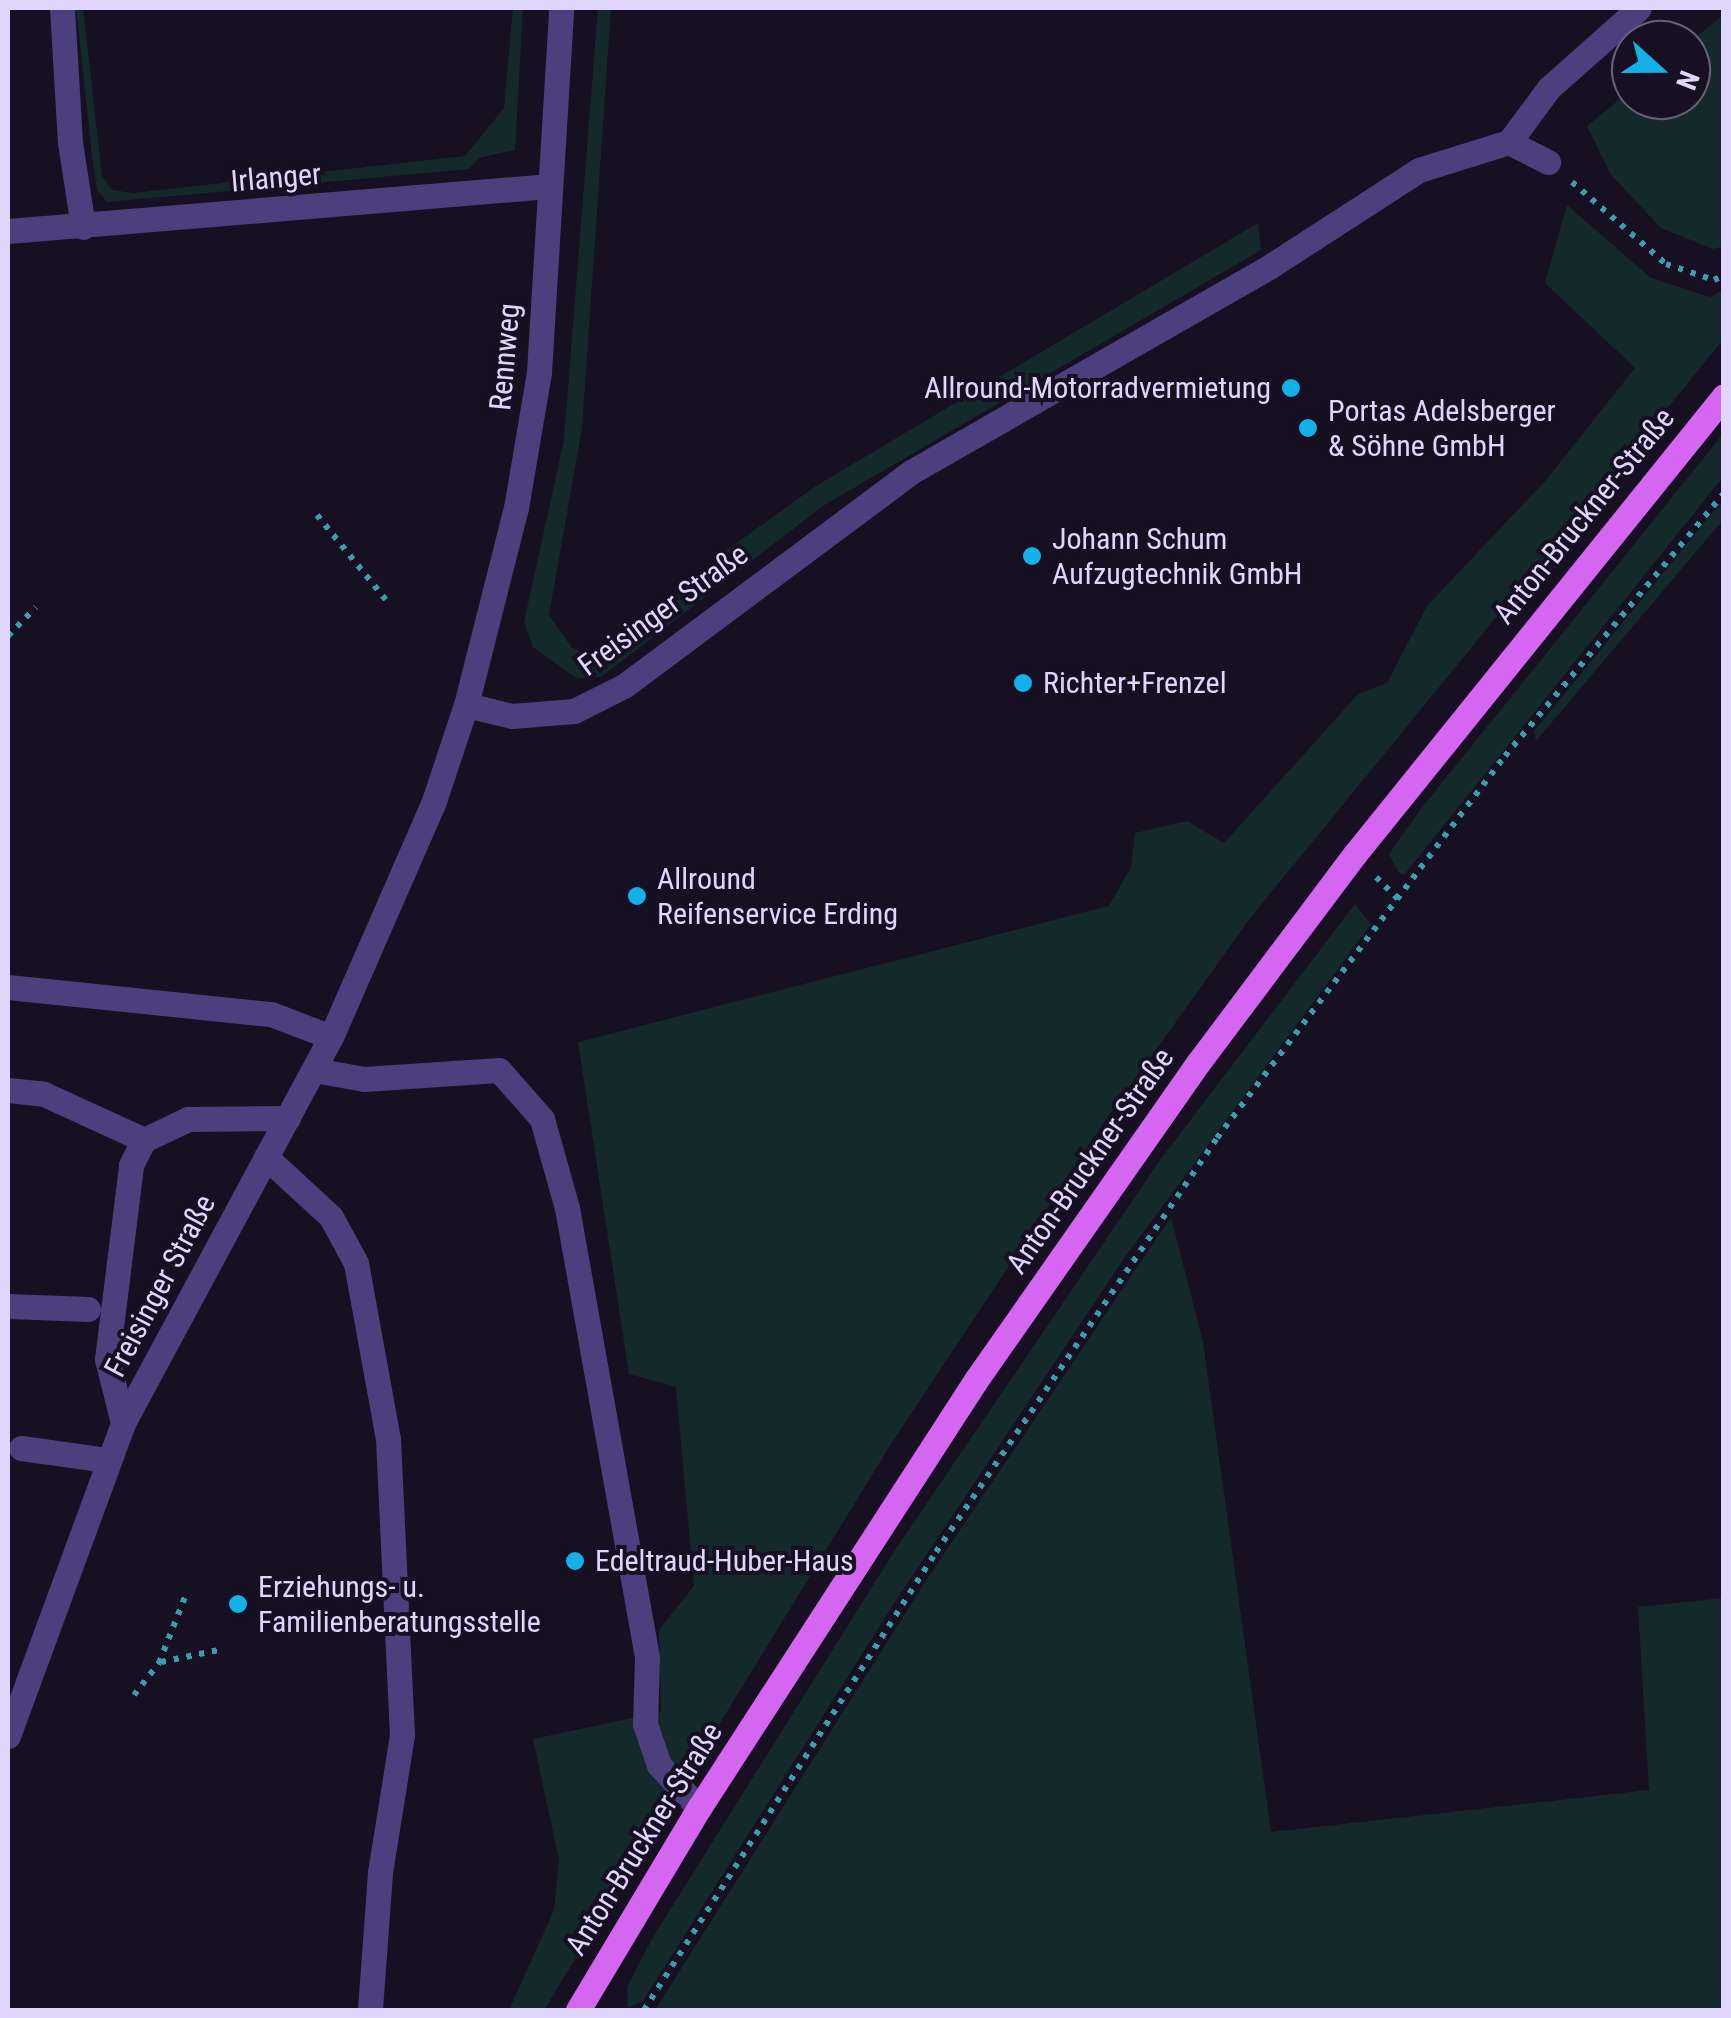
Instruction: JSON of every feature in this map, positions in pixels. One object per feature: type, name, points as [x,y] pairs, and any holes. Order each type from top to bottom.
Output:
[{"type":"main road","name":"Anton-Bruckner-Straße","points":[[578,2010],[699,1808],[976,1380],[1198,1064],[1355,854],[1724,396]]},
{"type":"street","points":[[62,8],[70,142],[84,228]]},
{"type":"street","name":"Rennweg","points":[[466,705],[527,452],[561,8]]},
{"type":"street","points":[[1548,162],[1509,142],[1549,88],[1639,8]]},
{"type":"street","name":"Freisinger Straße","points":[[8,1736],[123,1423],[331,1037],[433,804],[466,705],[512,716],[574,711],[624,686],[910,472],[1270,268],[1419,170],[1509,142]]},
{"type":"street","name":"Irlanger","points":[[8,230],[84,228],[549,186]]},
{"type":"street","points":[[8,988],[271,1014],[331,1037]]},
{"type":"street","points":[[314,1070],[364,1080],[499,1070],[542,1119],[567,1208],[647,1658],[645,1724],[659,1765],[699,1808]]},
{"type":"street","points":[[8,1090],[44,1094],[144,1140]]},
{"type":"street","points":[[123,1423],[106,1359],[132,1165],[144,1140],[188,1118],[288,1118]]},
{"type":"street","points":[[266,1157],[331,1217],[356,1263],[388,1439],[402,1736],[380,1873],[370,2010]]},
{"type":"street","points":[[8,1306],[88,1309]]},
{"type":"street","points":[[21,1448],[108,1460]]},
{"type":"path","points":[[1548,162],[1666,264],[1714,280],[1724,275]]},
{"type":"path","points":[[644,2010],[936,1552],[1217,1138],[1505,756],[1724,493]]},
{"type":"path","points":[[317,515],[386,600]]},
{"type":"path","points":[[8,636],[36,607]]},
{"type":"path","points":[[134,1695],[160,1663],[185,1597]]},
{"type":"path","points":[[160,1663],[219,1650]]},
{"type":"green space","points":[[76,8],[83,8],[102,176],[112,190],[133,193],[465,156],[504,108],[513,8],[523,8],[515,150],[479,158],[469,169],[107,202],[97,190]]},
{"type":"green space","points":[[598,8],[611,8],[582,428],[549,615],[572,648],[601,657],[616,649],[724,552],[816,486],[1258,223],[1261,250],[823,506],[601,677],[576,678],[533,647],[524,622],[564,440]]},
{"type":"green space","points":[[1723,15],[1724,246],[1713,249],[1661,228],[1611,175],[1587,126],[1611,106],[1611,120],[1711,120],[1711,25]]},
{"type":"green space","points":[[1567,205],[1651,278],[1710,297],[1723,290],[1723,340],[1251,917],[1105,1121],[891,1444],[544,2010],[509,2010],[554,1910],[559,1860],[533,1739],[661,1712],[659,1630],[694,1586],[676,1387],[629,1374],[578,1042],[1109,906],[1131,867],[1135,833],[1187,821],[1224,843],[1358,694],[1387,683],[1427,606],[1546,480],[1635,368],[1545,283]]},
{"type":"green space","points":[[1723,434],[1723,477],[1404,875],[1399,873],[1389,854],[1420,810]]},
{"type":"green space","points":[[1723,500],[1723,520],[1536,741],[1534,731]]},
{"type":"green space","points":[[1355,904],[1371,924],[1125,1257],[893,1605],[643,2001],[628,2008],[627,1987],[653,1937],[897,1547],[1160,1160]]},
{"type":"green space","points":[[1171,1217],[1203,1342],[1271,1832],[1649,1790],[1638,1607],[1723,1598],[1723,2010],[655,2010],[925,1582]]},
{"type":"place","name":"Allround-Motorradvermietung","points":[[1291,388]]},
{"type":"place","name":"Portas Adelsberger & Söhne GmbH","points":[[1308,428]]},
{"type":"place","name":"Johann Schum Aufzugtechnik GmbH","points":[[1032,556]]},
{"type":"place","name":"Richter+Frenzel","points":[[1023,683]]},
{"type":"place","name":"Allround Reifenservice Erding","points":[[637,896]]},
{"type":"place","name":"Edeltraud-Huber-Haus","points":[[575,1561]]},
{"type":"place","name":"Erziehungs- u. Familienberatungsstelle","points":[[238,1604]]}]
